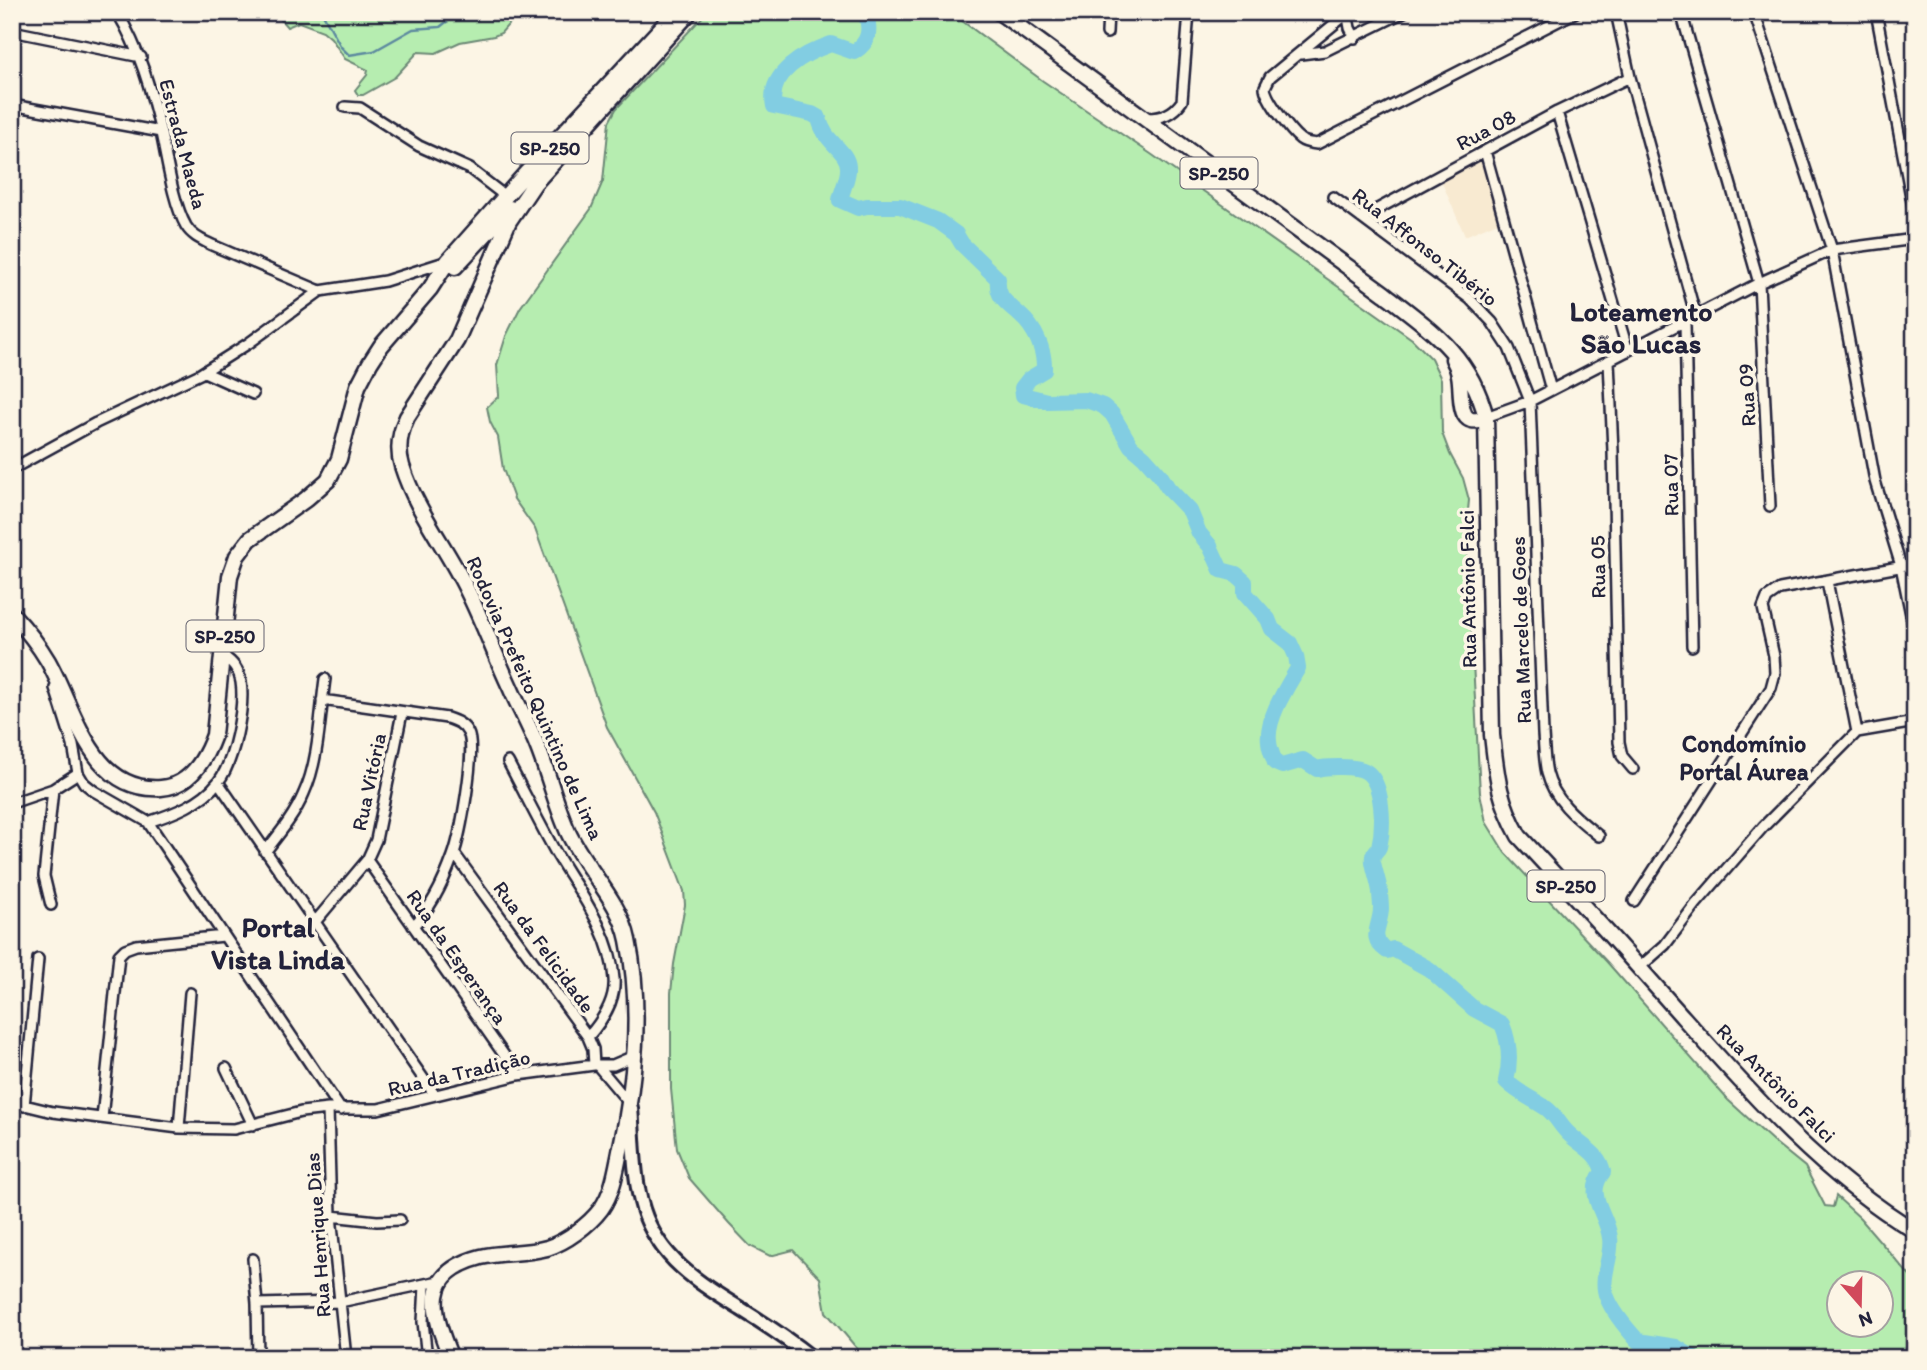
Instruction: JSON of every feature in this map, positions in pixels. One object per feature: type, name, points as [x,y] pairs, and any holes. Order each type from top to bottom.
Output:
[{"type":"main road","name":"SP-250","points":[[12,614],[31,635],[49,662],[80,730],[111,775],[135,787],[152,789],[167,788],[185,780],[199,767],[208,753],[214,735],[230,576],[237,556],[250,539],[328,480],[339,459],[358,386],[381,346],[430,289],[448,261],[505,196],[676,12]]},
{"type":"main road","name":"SP-250","points":[[430,289],[450,272],[536,181],[690,12]]},
{"type":"main road","name":"Rua Antônio Falci","points":[[999,12],[1439,335],[1461,359],[1481,398],[1486,417],[1492,735],[1498,787],[1505,811],[1519,836],[1746,1088],[1795,1137],[1893,1217],[1915,1231]]},
{"type":"main road","points":[[491,262],[498,221],[518,187],[552,146]]},
{"type":"main road","name":"Rodovia Prefeito Quintino de Lima","points":[[432,1283],[456,1266],[482,1257],[520,1254],[550,1247],[577,1232],[600,1209],[613,1184],[631,1104],[634,1056],[632,959],[627,935],[620,917],[568,832],[538,747],[467,588],[416,499],[401,464],[399,451],[403,426],[457,340],[509,221],[536,181]]},
{"type":"main road","points":[[1439,335],[1459,374],[1465,417],[1478,421],[1486,417]]},
{"type":"main road","points":[[432,1283],[439,1330],[451,1358]]},
{"type":"street","name":"Estrada Maeda","points":[[117,12],[141,57],[187,227],[195,237],[320,291]]},
{"type":"street","points":[[1107,33],[1108,12]]},
{"type":"street","points":[[1144,118],[1159,118],[1168,114],[1182,101],[1189,12]]},
{"type":"street","points":[[1301,54],[1325,51],[1404,12]]},
{"type":"street","points":[[1348,13],[1270,77],[1265,87],[1268,99],[1300,139],[1317,144],[1576,12]]},
{"type":"street","points":[[1616,12],[1630,77],[1696,317]]},
{"type":"street","name":"Rua 09","points":[[1681,12],[1759,283],[1770,506]]},
{"type":"street","points":[[1754,12],[1832,250],[1875,481],[1901,566],[1915,634]]},
{"type":"street","points":[[1876,12],[1915,218]]},
{"type":"street","points":[[1348,13],[1350,28],[1355,38]]},
{"type":"street","points":[[12,31],[141,57]]},
{"type":"street","name":"Rua 08","points":[[1361,218],[1557,112],[1630,77]]},
{"type":"street","points":[[12,104],[161,132]]},
{"type":"street","points":[[345,107],[360,108],[419,146],[470,169],[505,196]]},
{"type":"street","points":[[1557,112],[1628,351]]},
{"type":"street","points":[[1485,151],[1551,390]]},
{"type":"street","name":"Rua Affonso Tibério","points":[[1334,197],[1470,299],[1492,322],[1509,348],[1530,401]]},
{"type":"street","points":[[1486,417],[1530,401],[1759,283],[1832,250],[1915,239]]},
{"type":"street","points":[[12,469],[96,423],[204,372],[320,291],[384,281],[448,261]]},
{"type":"street","name":"Rua 07","points":[[1685,323],[1692,646]]},
{"type":"street","name":"Rua 05","points":[[1609,361],[1619,742],[1622,755],[1633,769]]},
{"type":"street","points":[[204,372],[253,394]]},
{"type":"street","name":"Rua Marcelo de Goes","points":[[1530,401],[1542,720],[1547,773],[1555,792],[1571,814],[1599,836]]},
{"type":"street","points":[[1634,901],[1771,688],[1774,664],[1763,608],[1767,598],[1780,589],[1915,564]]},
{"type":"street","points":[[1828,581],[1857,732]]},
{"type":"street","points":[[148,822],[184,808],[218,782],[229,760],[242,699],[237,669],[223,656]]},
{"type":"street","points":[[49,662],[78,773],[94,791],[148,822],[341,1110]]},
{"type":"street","points":[[265,852],[293,815],[306,790],[325,679]]},
{"type":"street","points":[[322,699],[447,718],[460,723],[469,734],[472,748],[471,766],[454,853],[430,906],[413,926]]},
{"type":"street","name":"Rua Vitória","points":[[314,922],[367,860],[376,840],[402,713]]},
{"type":"street","points":[[1639,968],[1665,945],[1696,904],[1763,827],[1857,732],[1915,722]]},
{"type":"street","points":[[508,762],[556,852],[600,926],[607,944],[615,981],[612,999],[599,1024],[588,1037]]},
{"type":"street","points":[[12,803],[53,789],[78,773]]},
{"type":"street","points":[[218,782],[434,1094]]},
{"type":"street","points":[[51,905],[44,876],[53,789]]},
{"type":"street","name":"Rua da Felicidade","points":[[454,853],[588,1037],[596,1065]]},
{"type":"street","name":"Rua da Esperança","points":[[367,860],[518,1074]]},
{"type":"street","points":[[103,1118],[120,955],[125,949],[136,945],[225,936]]},
{"type":"street","points":[[24,1106],[38,959]]},
{"type":"street","points":[[179,1128],[190,993]]},
{"type":"street","name":"Rua da Tradição","points":[[12,1102],[103,1118],[215,1130],[253,1125],[301,1112],[379,1109],[518,1074],[612,1065],[634,1056]]},
{"type":"street","points":[[596,1065],[631,1104],[640,1195],[649,1224],[674,1262],[688,1275],[812,1358]]},
{"type":"street","points":[[226,1068],[253,1125]]},
{"type":"street","name":"Rua Henrique Dias","points":[[328,1109],[331,1216],[346,1358]]},
{"type":"street","points":[[331,1216],[377,1221],[400,1220]]},
{"type":"street","points":[[253,1259],[258,1358]]},
{"type":"street","points":[[257,1304],[340,1302],[432,1283],[423,1322],[427,1358]]},
{"type":"shaded area","points":[[1474,161],[1483,161],[1500,221],[1465,236],[1440,178]]},
{"type":"green space","points":[[274,12],[554,12],[514,18],[501,33],[494,36],[460,42],[436,53],[418,52],[395,77],[363,95],[358,95],[355,90],[368,70],[345,59],[323,31],[299,22],[287,27]]},
{"type":"green space","points":[[707,12],[950,12],[1043,81],[1412,339],[1431,358],[1441,379],[1442,433],[1463,478],[1469,500],[1466,531],[1480,793],[1486,822],[1505,853],[1607,962],[1728,1100],[1805,1167],[1825,1206],[1833,1207],[1836,1196],[1860,1218],[1915,1282],[1915,1358],[865,1358],[826,1312],[820,1278],[793,1250],[770,1256],[750,1246],[689,1178],[677,1149],[671,1089],[671,993],[685,905],[684,891],[654,812],[607,727],[535,529],[514,499],[503,469],[498,437],[490,422],[487,407],[499,396],[497,365],[506,336],[520,308],[591,209],[603,181],[609,122],[616,109]]},
{"type":"waterway","points":[[322,12],[341,47],[349,55],[374,51],[413,29],[440,27],[459,12]]},
{"type":"waterway","points":[[865,12],[868,35],[863,44],[854,52],[831,44],[800,59],[782,74],[776,84],[774,106],[819,118],[825,134],[847,161],[847,175],[840,200],[858,208],[900,206],[938,221],[956,234],[962,244],[998,279],[1001,296],[1025,320],[1038,340],[1044,370],[1029,379],[1022,388],[1023,395],[1047,401],[1086,400],[1103,406],[1112,414],[1131,446],[1144,457],[1190,511],[1199,533],[1210,546],[1221,570],[1236,574],[1245,582],[1245,593],[1268,619],[1272,629],[1290,643],[1298,668],[1278,703],[1271,723],[1269,744],[1275,763],[1282,766],[1303,760],[1317,769],[1355,768],[1365,771],[1371,777],[1379,795],[1382,817],[1379,847],[1373,859],[1381,904],[1376,931],[1378,941],[1387,951],[1393,949],[1429,969],[1474,1009],[1502,1024],[1509,1052],[1506,1081],[1549,1111],[1568,1133],[1594,1154],[1601,1165],[1603,1172],[1598,1181],[1596,1197],[1610,1238],[1605,1290],[1613,1309],[1638,1341],[1676,1347],[1694,1358]]},
{"type":"district","name":"Loteamento São Lucas","points":[[1641,327]]},
{"type":"district","name":"Condomínio Portal Áurea","points":[[1744,758]]},
{"type":"district","name":"Portal Vista Linda","points":[[278,943]]}]
